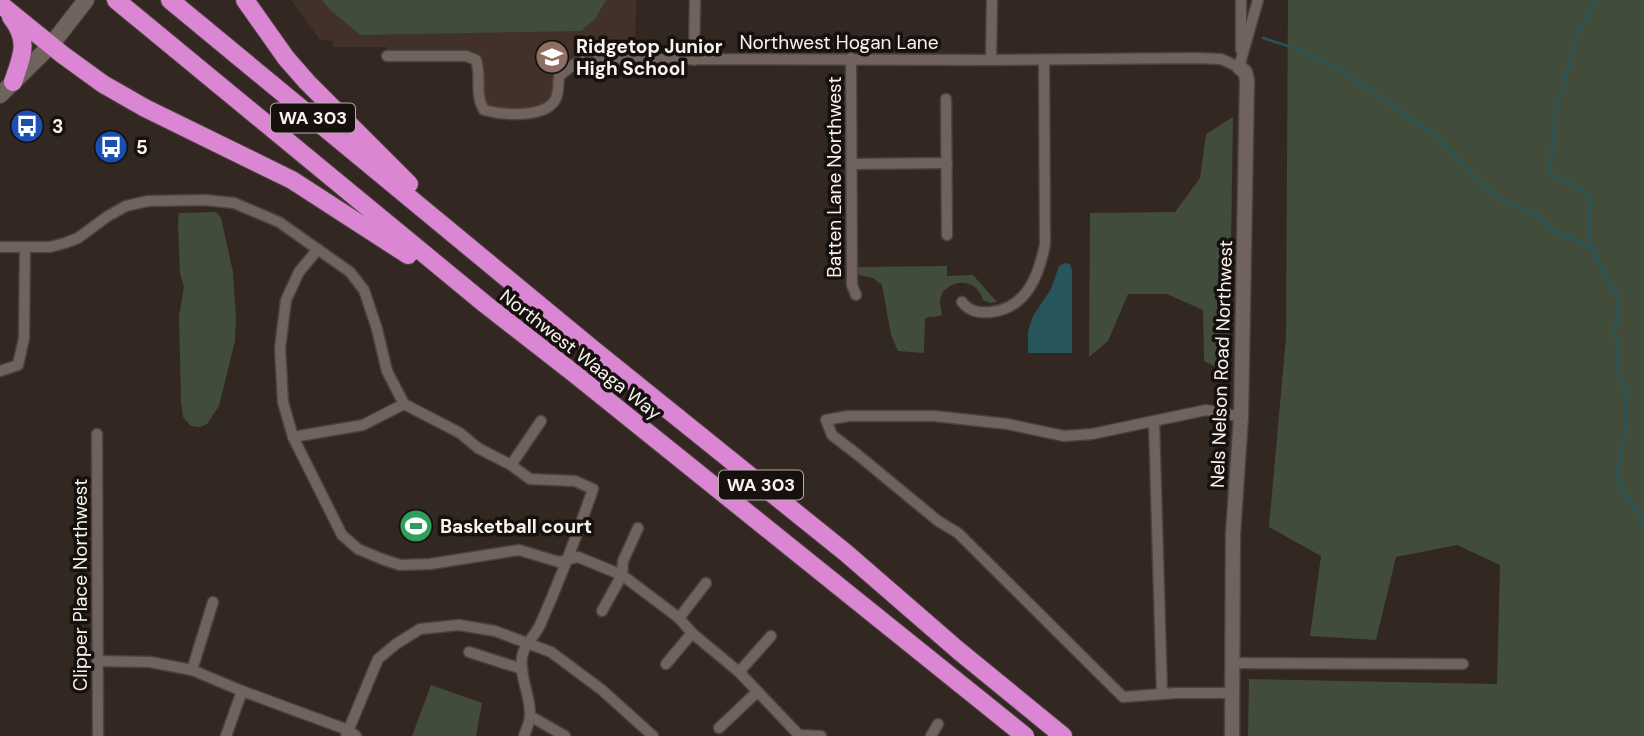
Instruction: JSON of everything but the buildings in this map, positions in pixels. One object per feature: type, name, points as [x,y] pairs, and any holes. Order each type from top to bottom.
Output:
[{"type":"highway","name":"Northwest Waaga Way","points":[[170,0],[595,351],[846,553],[1063,736]]},
{"type":"highway","points":[[245,0],[286,58],[307,82],[457,235]]},
{"type":"highway","points":[[1,5],[103,83],[145,108],[315,193],[485,304]]},
{"type":"highway","points":[[1,5],[17,25],[24,44],[22,57],[6,89]]},
{"type":"highway","name":"Northwest Waaga Way","points":[[122,6],[485,304],[1025,736]]},
{"type":"main road","points":[[6,89],[51,45],[86,0]]},
{"type":"street","points":[[694,60],[695,0]]},
{"type":"street","points":[[991,60],[992,0]]},
{"type":"street","points":[[1240,63],[1241,0]]},
{"type":"street","name":"Nels Nelson Road Northwest","points":[[1232,736],[1233,534],[1241,417],[1247,80],[1240,63],[1258,0]]},
{"type":"street","name":"Northwest Hogan Lane","points":[[387,56],[466,56],[476,60],[479,69],[478,101],[484,110],[493,113],[536,113],[548,108],[556,98],[559,76],[581,61],[1196,58],[1240,63]]},
{"type":"street","name":"Batten Lane Northwest","points":[[851,58],[852,285],[856,295]]},
{"type":"street","points":[[962,302],[973,311],[981,313],[1010,307],[1029,289],[1040,266],[1045,244],[1044,60]]},
{"type":"street","points":[[946,99],[947,235]]},
{"type":"street","points":[[852,164],[947,163]]},
{"type":"street","points":[[0,247],[50,247],[65,243],[78,238],[107,216],[126,206],[148,201],[233,203],[279,222],[350,272],[364,290],[387,371],[404,404],[460,433],[478,448],[530,479],[575,481],[593,489],[568,559],[538,629],[522,655],[530,716],[524,736]]},
{"type":"street","points":[[0,371],[18,365],[24,338],[25,247]]},
{"type":"street","points":[[318,249],[299,272],[286,300],[280,348],[283,402],[293,437],[342,535],[358,549],[400,565],[430,564],[519,550],[559,562],[578,557],[622,576],[679,618],[692,633],[739,672],[798,735],[821,736]]},
{"type":"street","points":[[293,437],[363,425],[404,404]]},
{"type":"street","points":[[1231,693],[1123,697],[958,533],[937,521],[832,435],[826,420],[848,416],[934,416],[1007,424],[1064,436],[1092,434],[1206,410],[1241,417]]},
{"type":"street","points":[[510,465],[541,421]]},
{"type":"street","points":[[1154,421],[1162,694]]},
{"type":"street","name":"Clipper Place Northwest","points":[[97,434],[98,736]]},
{"type":"street","points":[[602,611],[622,576],[623,561],[638,528]]},
{"type":"street","points":[[679,618],[706,583]]},
{"type":"street","points":[[192,670],[213,602]]},
{"type":"street","points":[[97,661],[150,662],[192,670],[350,734],[378,659],[420,629],[459,625],[495,631],[551,652],[602,690],[653,736]]},
{"type":"street","points":[[666,664],[692,633]]},
{"type":"street","points":[[739,672],[771,636]]},
{"type":"street","points":[[469,652],[522,669]]},
{"type":"street","points":[[1233,663],[1463,664]]},
{"type":"street","points":[[226,736],[242,691]]},
{"type":"street","points":[[719,727],[757,692]]},
{"type":"street","points":[[530,716],[565,736]]},
{"type":"street","points":[[931,736],[938,724]]},
{"type":"shaded area","name":"Ridgetop Junior High School","points":[[291,0],[636,0],[635,59],[581,61],[567,69],[548,108],[484,110],[475,60],[387,56],[387,47],[333,47],[333,41],[320,40]]},
{"type":"green space","points":[[322,0],[606,0],[595,19],[581,31],[361,35],[331,11]]},
{"type":"green space","points":[[1288,0],[1644,0],[1644,736],[1248,736],[1249,679],[1497,684],[1500,565],[1457,545],[1396,557],[1376,640],[1310,636],[1321,556],[1269,527],[1286,337]]},
{"type":"green space","points":[[1233,117],[1229,373],[1204,361],[1203,310],[1167,294],[1128,294],[1108,341],[1089,357],[1090,213],[1175,212],[1200,178],[1206,134]]},
{"type":"green space","points":[[216,212],[221,218],[233,272],[235,341],[219,406],[207,424],[200,427],[191,426],[183,417],[181,401],[179,316],[184,287],[180,273],[178,224],[179,213]]},
{"type":"green space","points":[[947,266],[947,276],[973,275],[997,302],[983,300],[979,291],[966,283],[951,285],[941,296],[942,315],[925,319],[924,353],[898,351],[891,335],[882,285],[873,278],[858,275],[858,267]]},
{"type":"green space","points":[[431,685],[482,703],[476,736],[412,736]]},
{"type":"water","points":[[1070,264],[1072,270],[1072,353],[1028,353],[1028,331],[1033,316],[1051,289],[1059,266]]},
{"type":"waterway","points":[[1595,0],[1578,34],[1555,113],[1550,174],[1591,197],[1588,224],[1592,248],[1617,294],[1614,332],[1617,365],[1626,393],[1626,429],[1617,472],[1624,494],[1640,515],[1644,526]]},
{"type":"waterway","points":[[1263,38],[1294,48],[1336,67],[1431,132],[1486,188],[1504,201],[1539,217],[1556,232],[1592,248]]},
{"type":"place","name":"Ridgetop Junior High School","points":[[552,57]]},
{"type":"place","name":"3","points":[[27,126]]},
{"type":"place","name":"5","points":[[111,147]]},
{"type":"place","name":"Basketball court","points":[[416,526]]}]
